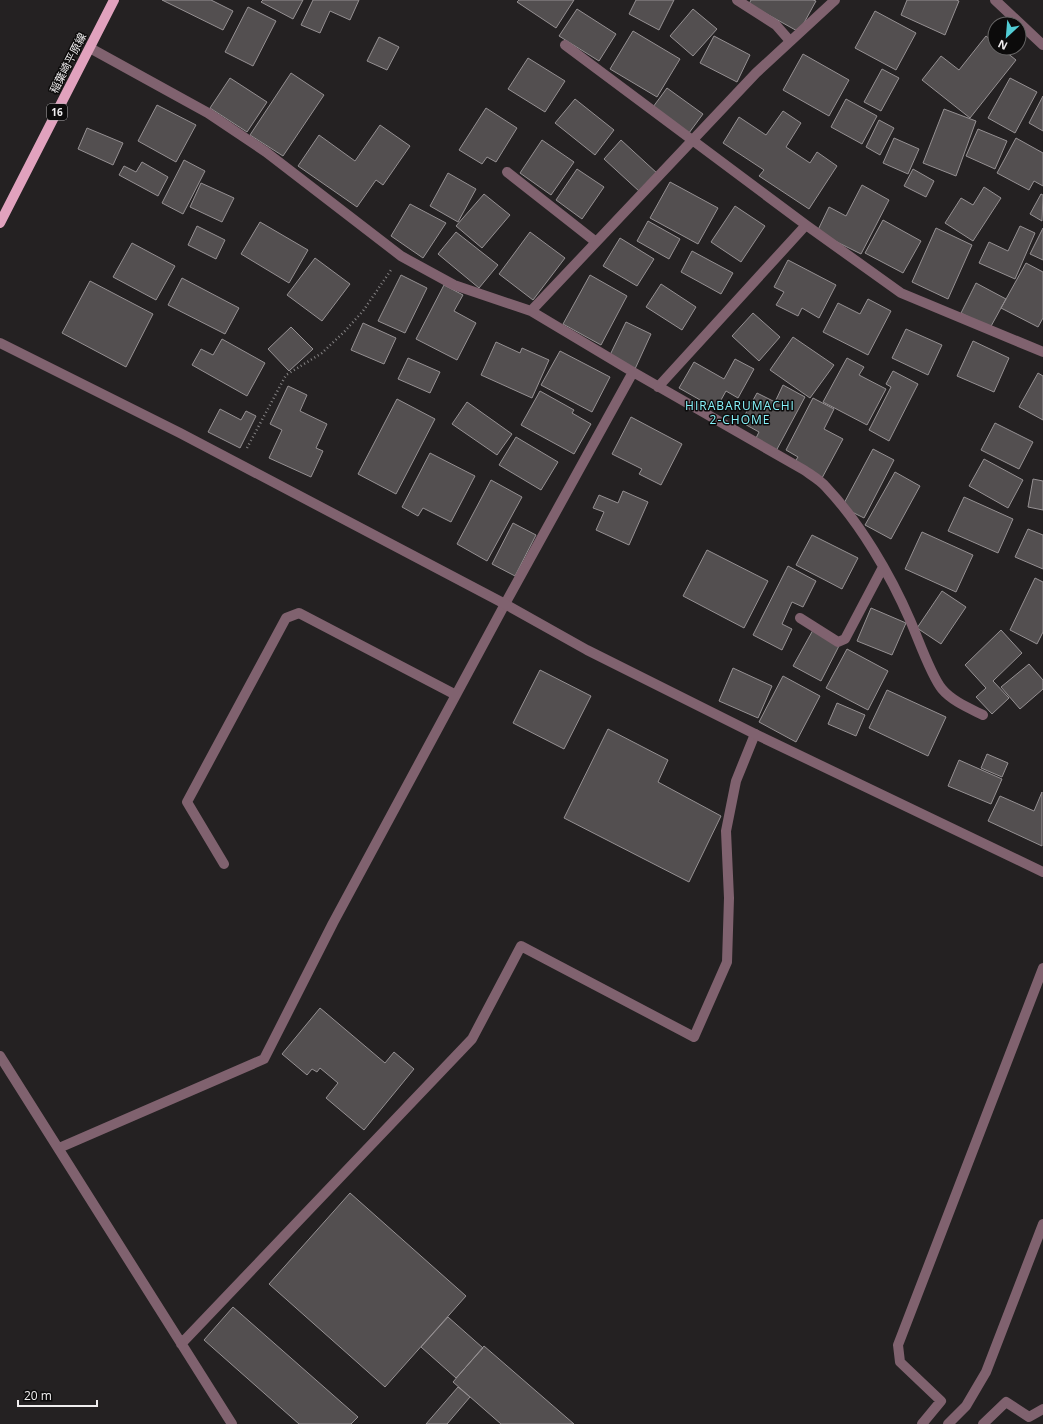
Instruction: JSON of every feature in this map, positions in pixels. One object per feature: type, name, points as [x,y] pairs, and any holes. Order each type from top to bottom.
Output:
[{"type":"main road","name":"稲葉崎平原線","points":[[0,223],[114,0]]},
{"type":"street","points":[[736,0],[776,25],[790,41]]},
{"type":"street","points":[[531,311],[756,73],[835,0]]},
{"type":"street","points":[[995,0],[1043,45]]},
{"type":"street","points":[[565,45],[806,225],[906,296],[1043,352]]},
{"type":"street","points":[[90,48],[208,113],[266,152],[401,256],[454,285],[531,311],[658,387],[804,470],[825,486],[857,527],[883,567],[905,607],[935,678],[942,689],[950,697],[983,715]]},
{"type":"street","points":[[507,172],[596,242]]},
{"type":"street","points":[[658,387],[806,225]]},
{"type":"street","points":[[0,343],[238,464],[505,604],[588,650],[755,734],[1043,872]]},
{"type":"street","points":[[59,1148],[264,1059],[334,923],[505,604],[634,372]]},
{"type":"street","points":[[800,618],[838,642],[845,639],[883,567]]},
{"type":"street","points":[[224,864],[187,802],[286,618],[299,613],[456,695]]},
{"type":"street","points":[[180,1344],[472,1039],[521,946],[694,1037],[727,962],[729,898],[726,831],[736,781],[755,734]]},
{"type":"street","points":[[922,1424],[941,1401],[900,1362],[898,1345],[1043,968]]},
{"type":"street","points":[[0,1056],[59,1148],[180,1344],[232,1424]]},
{"type":"street","points":[[948,1424],[966,1406],[986,1372],[1043,1224]]},
{"type":"street","points":[[983,1424],[1006,1402],[1027,1421],[1043,1409]]},
{"type":"path","points":[[238,464],[286,375],[322,352],[345,331],[362,311],[401,256]]},
{"type":"building","points":[[162,0],[211,0],[233,11],[223,30]]},
{"type":"building","points":[[263,0],[303,0],[293,19],[261,2]]},
{"type":"building","points":[[313,0],[359,0],[350,20],[330,11],[320,33],[301,25]]},
{"type":"building","points":[[519,0],[574,0],[556,28],[517,2]]},
{"type":"building","points":[[636,0],[674,0],[659,30],[629,14]]},
{"type":"building","points":[[751,0],[816,1],[799,32],[749,4]]},
{"type":"building","points":[[907,0],[959,1],[945,35],[901,15]]},
{"type":"building","points":[[248,7],[276,21],[253,66],[225,52]]},
{"type":"building","points":[[577,9],[616,34],[599,61],[559,36]]},
{"type":"building","points":[[693,9],[717,29],[693,56],[670,36]]},
{"type":"building","points":[[875,11],[916,33],[896,70],[855,48]]},
{"type":"building","points":[[633,31],[680,59],[657,97],[610,69]]},
{"type":"building","points":[[714,36],[750,55],[737,82],[700,63]]},
{"type":"building","points":[[986,36],[987,56],[1011,56],[1016,60],[970,118],[922,80],[941,56],[959,70]]},
{"type":"building","points":[[379,37],[399,47],[387,70],[367,61]]},
{"type":"building","points":[[803,54],[849,80],[829,116],[783,90]]},
{"type":"building","points":[[528,58],[565,81],[545,112],[508,89]]},
{"type":"building","points":[[882,69],[899,78],[881,111],[864,102]]},
{"type":"building","points":[[291,73],[324,95],[283,156],[250,135]]},
{"type":"building","points":[[230,78],[267,102],[247,132],[210,108]]},
{"type":"building","points":[[1010,78],[1037,92],[1015,133],[988,118]]},
{"type":"building","points":[[667,88],[703,114],[689,133],[653,107]]},
{"type":"building","points":[[1043,96],[1043,131],[1029,123]]},
{"type":"building","points":[[575,99],[614,130],[595,155],[555,123]]},
{"type":"building","points":[[846,99],[877,116],[862,144],[831,127]]},
{"type":"building","points":[[157,105],[196,125],[176,162],[138,141]]},
{"type":"building","points":[[486,108],[517,128],[496,162],[487,157],[482,164],[459,150]]},
{"type":"building","points":[[944,109],[976,121],[956,176],[923,163]]},
{"type":"building","points":[[783,111],[801,123],[786,147],[810,163],[817,152],[837,166],[809,209],[759,176],[764,170],[723,143],[739,117],[766,135]]},
{"type":"building","points":[[879,120],[894,128],[880,155],[866,147]]},
{"type":"building","points":[[380,125],[410,146],[383,185],[376,180],[357,207],[298,166],[319,135],[355,161]]},
{"type":"building","points":[[87,128],[123,143],[113,165],[78,149]]},
{"type":"building","points":[[978,129],[1007,141],[995,169],[966,156]]},
{"type":"building","points":[[894,138],[919,149],[908,174],[883,163]]},
{"type":"building","points":[[1016,138],[1043,153],[1043,186],[1034,181],[1029,190],[997,173]]},
{"type":"building","points":[[542,140],[574,162],[551,195],[520,173]]},
{"type":"building","points":[[621,140],[658,174],[640,192],[604,159]]},
{"type":"building","points":[[184,160],[205,171],[183,214],[162,203]]},
{"type":"building","points":[[142,162],[168,177],[158,196],[119,175],[124,166],[136,172]]},
{"type":"building","points":[[577,169],[604,187],[582,219],[556,200]]},
{"type":"building","points":[[913,169],[934,181],[926,197],[904,186]]},
{"type":"building","points":[[448,173],[476,189],[458,222],[430,206]]},
{"type":"building","points":[[670,182],[718,208],[698,244],[650,218]]},
{"type":"building","points":[[201,183],[234,198],[222,222],[190,207]]},
{"type":"building","points":[[862,185],[889,200],[861,254],[817,232],[829,207],[846,216]]},
{"type":"building","points":[[984,187],[1001,198],[973,241],[945,223],[961,198],[973,205]]},
{"type":"building","points":[[484,194],[510,215],[482,248],[456,226]]},
{"type":"building","points":[[1041,194],[1043,195],[1042,221],[1030,214]]},
{"type":"building","points":[[410,204],[446,223],[423,258],[391,236]]},
{"type":"building","points":[[735,206],[765,226],[741,262],[711,242]]},
{"type":"building","points":[[883,220],[921,241],[903,273],[865,253]]},
{"type":"building","points":[[648,221],[680,239],[669,259],[637,241]]},
{"type":"building","points":[[260,222],[308,250],[289,283],[241,254]]},
{"type":"building","points":[[197,226],[225,240],[216,259],[188,245]]},
{"type":"building","points":[[1020,226],[1035,233],[1015,279],[979,263],[989,242],[1008,251]]},
{"type":"building","points":[[936,228],[972,245],[948,299],[912,282]]},
{"type":"building","points":[[1043,228],[1043,260],[1030,254]]},
{"type":"building","points":[[456,232],[498,265],[479,288],[438,254]]},
{"type":"building","points":[[530,232],[565,258],[533,300],[499,274]]},
{"type":"building","points":[[620,238],[654,259],[637,286],[603,266]]},
{"type":"building","points":[[132,243],[175,266],[156,300],[113,277]]},
{"type":"building","points":[[692,251],[733,273],[721,294],[681,272]]},
{"type":"building","points":[[315,258],[350,284],[322,321],[287,295]]},
{"type":"building","points":[[788,260],[836,285],[819,318],[802,308],[798,316],[776,305],[784,292],[774,287]]},
{"type":"building","points":[[1026,263],[1043,272],[1043,318],[1038,327],[1001,308]]},
{"type":"building","points":[[401,275],[427,288],[405,333],[378,321]]},
{"type":"building","points":[[590,275],[627,296],[601,345],[563,324]]},
{"type":"building","points":[[182,278],[239,308],[225,334],[168,305]]},
{"type":"building","points":[[90,281],[153,314],[126,367],[62,333]]},
{"type":"building","points":[[976,283],[1006,299],[990,328],[961,313]]},
{"type":"building","points":[[661,284],[696,307],[682,330],[646,307]]},
{"type":"building","points":[[444,285],[463,295],[454,311],[476,323],[457,360],[416,339]]},
{"type":"building","points":[[868,299],[891,311],[868,355],[823,332],[838,303],[860,314]]},
{"type":"building","points":[[753,313],[780,337],[759,361],[732,336]]},
{"type":"building","points":[[626,322],[651,334],[635,369],[609,357]]},
{"type":"building","points":[[363,323],[396,338],[384,364],[351,350]]},
{"type":"building","points":[[291,327],[313,349],[289,371],[268,349]]},
{"type":"building","points":[[906,329],[942,345],[928,375],[892,358]]},
{"type":"building","points":[[793,337],[834,365],[810,398],[770,370]]},
{"type":"building","points":[[222,339],[265,363],[247,396],[192,365],[201,349],[213,355]]},
{"type":"building","points":[[973,341],[1009,358],[994,392],[957,376]]},
{"type":"building","points":[[496,342],[520,353],[522,348],[549,360],[532,398],[481,375]]},
{"type":"building","points":[[560,351],[610,377],[592,412],[541,385]]},
{"type":"building","points":[[408,358],[440,372],[430,393],[398,379]]},
{"type":"building","points":[[847,358],[864,367],[859,375],[886,389],[867,425],[823,402]]},
{"type":"building","points":[[735,359],[754,369],[738,398],[726,391],[716,409],[679,388],[694,362],[724,379]]},
{"type":"building","points":[[893,371],[918,384],[889,441],[869,430],[891,387],[886,384]]},
{"type":"building","points":[[1038,373],[1043,376],[1043,420],[1019,407]]},
{"type":"building","points":[[783,385],[805,397],[776,451],[755,440],[759,432],[741,422],[757,393],[775,402]]},
{"type":"building","points":[[288,386],[307,395],[300,411],[327,424],[316,448],[323,451],[311,477],[269,458],[282,430],[270,424]]},
{"type":"building","points":[[540,391],[574,410],[572,413],[591,424],[574,454],[521,425]]},
{"type":"building","points":[[813,398],[834,409],[824,429],[843,439],[822,478],[794,463],[798,457],[786,450]]},
{"type":"building","points":[[397,399],[435,419],[396,494],[358,474]]},
{"type":"building","points":[[467,402],[512,434],[497,455],[452,424]]},
{"type":"building","points":[[220,409],[241,420],[246,411],[256,416],[240,448],[208,432]]},
{"type":"building","points":[[631,417],[682,444],[661,485],[639,474],[642,469],[612,454]]},
{"type":"building","points":[[995,423],[1033,442],[1019,469],[981,450]]},
{"type":"building","points":[[516,437],[558,462],[541,490],[499,465]]},
{"type":"building","points":[[873,449],[894,460],[864,518],[842,507]]},
{"type":"building","points":[[430,453],[475,476],[451,522],[423,508],[418,516],[402,507]]},
{"type":"building","points":[[984,459],[1023,480],[1008,508],[969,486]]},
{"type":"building","points":[[895,472],[920,486],[891,539],[865,525]]},
{"type":"building","points":[[1033,479],[1043,481],[1043,510],[1028,507]]},
{"type":"building","points":[[491,480],[522,497],[487,561],[457,544]]},
{"type":"building","points":[[623,491],[648,502],[629,545],[596,530],[604,512],[593,508],[599,495],[618,503]]},
{"type":"building","points":[[964,497],[1013,519],[998,553],[948,531]]},
{"type":"building","points":[[513,523],[536,535],[515,576],[492,564]]},
{"type":"building","points":[[1028,529],[1043,535],[1043,569],[1015,557]]},
{"type":"building","points":[[922,532],[973,555],[956,592],[905,569]]},
{"type":"building","points":[[812,535],[858,558],[842,589],[796,565]]},
{"type":"building","points":[[707,550],[768,581],[744,628],[683,596]]},
{"type":"building","points":[[788,566],[816,581],[803,607],[792,602],[782,624],[792,629],[782,650],[753,635]]},
{"type":"building","points":[[1035,578],[1043,582],[1043,632],[1037,644],[1010,630]]},
{"type":"building","points":[[942,591],[966,607],[941,644],[917,628]]},
{"type":"building","points":[[871,608],[906,623],[892,655],[857,641]]},
{"type":"building","points":[[813,630],[840,644],[821,681],[793,666]]},
{"type":"building","points":[[1001,630],[1022,653],[993,681],[1009,698],[992,714],[976,697],[986,688],[965,665]]},
{"type":"building","points":[[847,649],[888,671],[868,710],[826,688]]},
{"type":"building","points":[[1029,664],[1043,680],[1043,689],[1020,709],[1001,687]]},
{"type":"building","points":[[733,668],[772,686],[758,718],[719,701]]},
{"type":"building","points":[[540,670],[591,696],[564,749],[513,723]]},
{"type":"building","points":[[783,676],[820,696],[796,742],[759,722]]},
{"type":"building","points":[[887,690],[946,717],[928,756],[869,728]]},
{"type":"building","points":[[837,703],[865,715],[856,736],[828,724]]},
{"type":"building","points":[[608,729],[668,760],[658,782],[721,816],[689,882],[564,818]]},
{"type":"building","points":[[987,754],[1008,763],[1002,777],[981,768]]},
{"type":"building","points":[[959,760],[1002,779],[991,804],[948,786]]},
{"type":"building","points":[[1042,792],[1042,846],[988,821],[1000,796],[1034,811]]},
{"type":"building","points":[[320,1008],[385,1063],[394,1052],[414,1069],[364,1130],[326,1098],[338,1083],[320,1068],[317,1072],[312,1069],[307,1075],[282,1054]]},
{"type":"building","points":[[350,1193],[466,1296],[385,1387],[269,1284]]},
{"type":"building","points":[[233,1307],[358,1417],[351,1424],[299,1424],[204,1340]]},
{"type":"building","points":[[448,1317],[483,1348],[456,1378],[421,1347]]},
{"type":"building","points":[[484,1346],[574,1424],[501,1424],[453,1382]]},
{"type":"building","points":[[458,1387],[470,1397],[447,1424],[426,1424]]},
{"type":"district","name":"HIRABARUMACHI 2-CHOME","points":[[740,413]]}]
